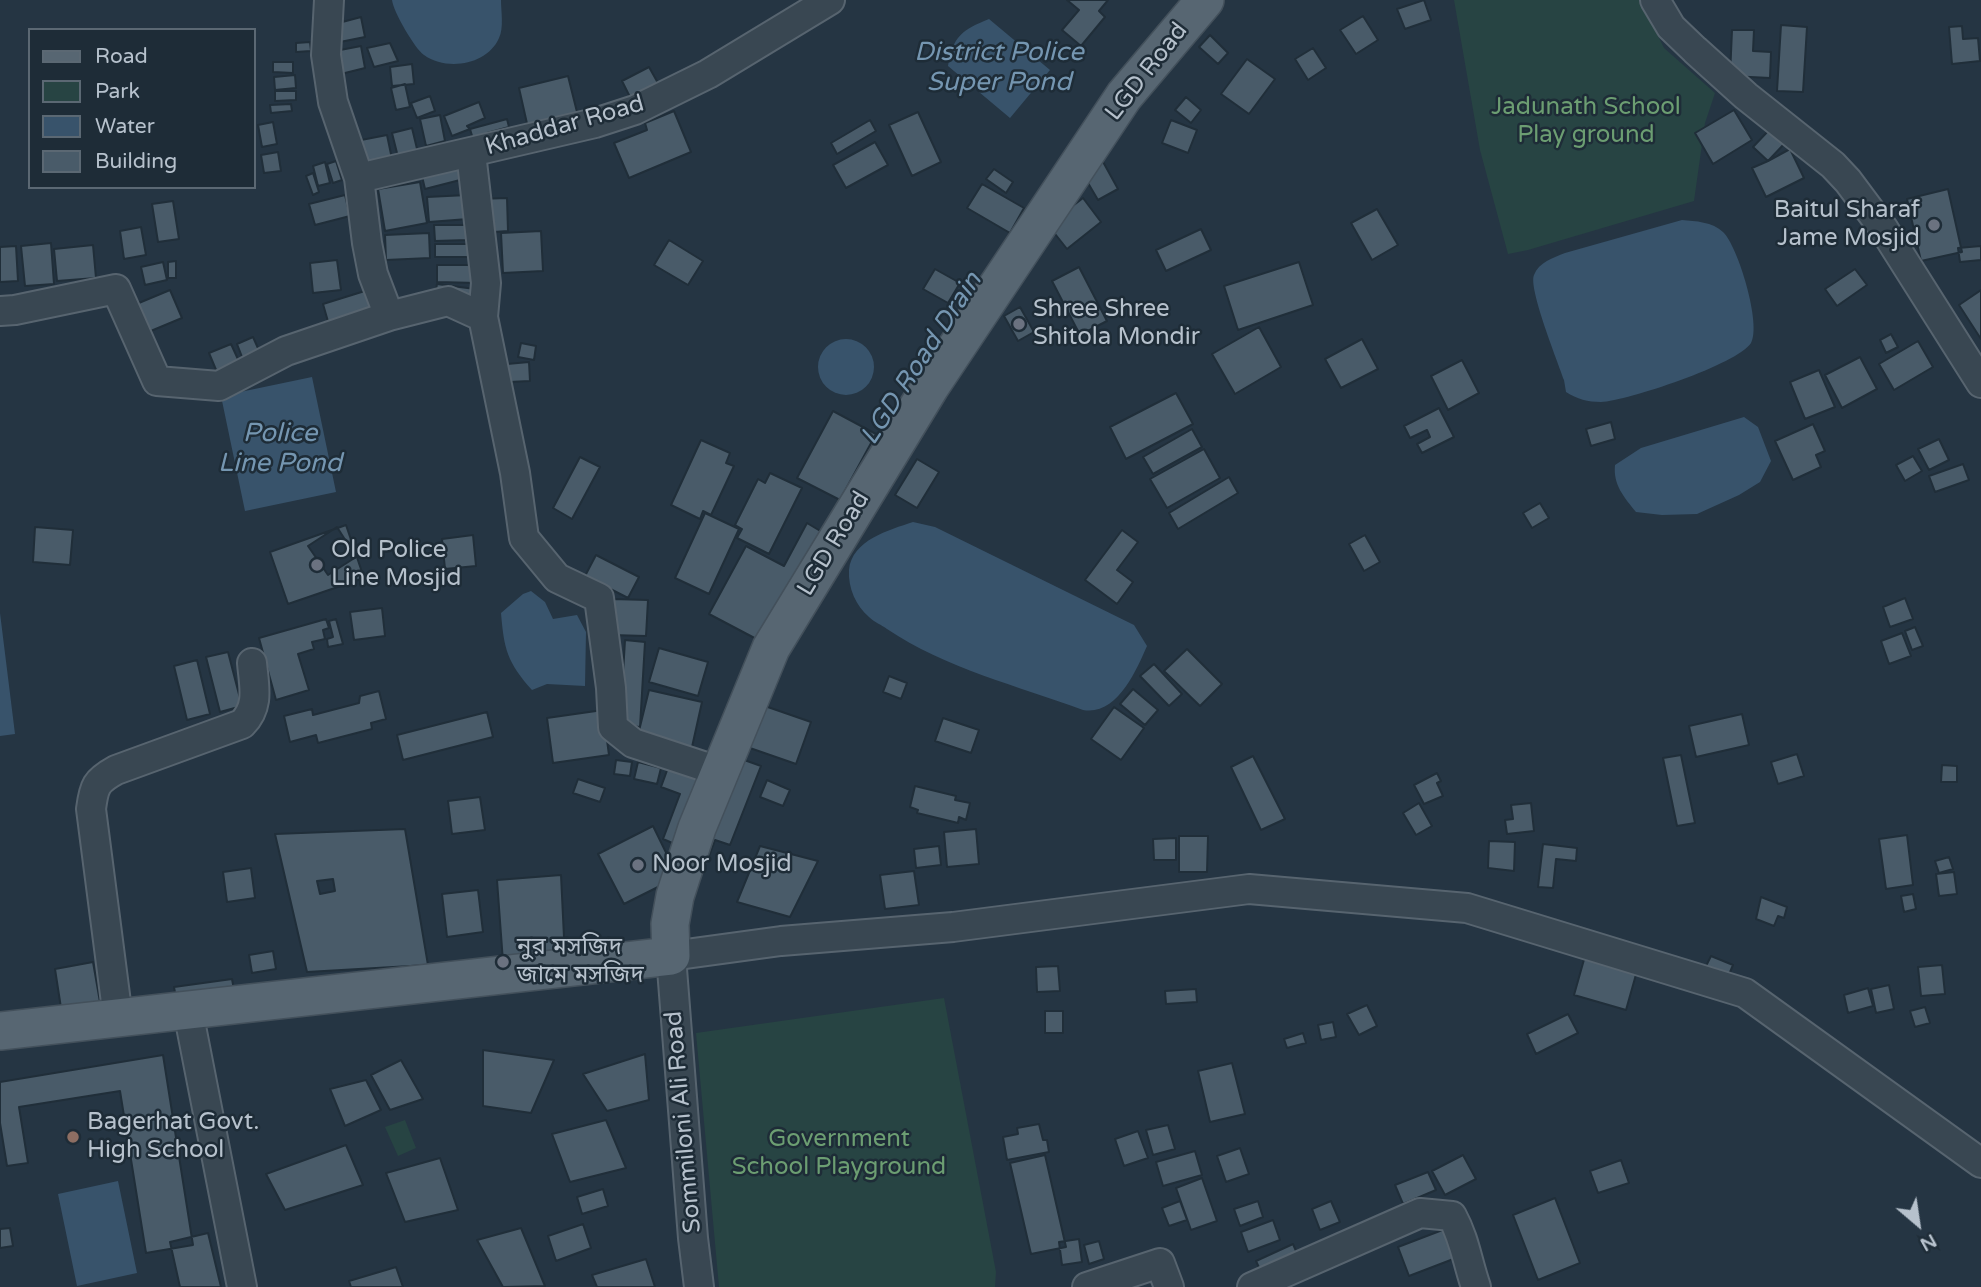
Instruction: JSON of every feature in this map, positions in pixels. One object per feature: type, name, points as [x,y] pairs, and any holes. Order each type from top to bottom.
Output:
[{"type":"main road","name":"LGD Road","points":[[671,956],[670,924],[675,896],[697,828],[771,648],[930,387],[1124,96],[1205,0]]},
{"type":"main road","points":[[0,1031],[671,956]]},
{"type":"street","points":[[329,0],[327,55],[333,103],[360,183],[371,264],[389,316]]},
{"type":"street","name":"Khaddar Road","points":[[360,183],[635,110],[708,74],[831,0]]},
{"type":"street","points":[[1655,0],[1671,27],[1695,50],[1746,96],[1833,165],[1848,181],[1883,228],[1981,383]]},
{"type":"street","points":[[471,153],[486,283],[484,317],[515,473],[524,538],[557,578],[599,598],[611,688],[613,727],[633,743],[720,772]]},
{"type":"street","points":[[0,311],[116,289],[157,381],[219,386],[286,351],[389,316],[448,301],[484,317]]},
{"type":"street","points":[[118,1018],[91,809],[93,790],[101,778],[116,770],[242,724],[251,715],[255,703],[252,663]]},
{"type":"street","points":[[671,956],[781,941],[953,927],[1250,889],[1467,908],[1745,993],[1981,1163]]},
{"type":"street","name":"Sommiloni Ali Road","points":[[671,956],[699,1287]]},
{"type":"street","points":[[188,1010],[243,1287]]},
{"type":"street","points":[[1252,1287],[1420,1213],[1452,1216],[1464,1239],[1476,1287]]},
{"type":"street","points":[[1087,1287],[1160,1263],[1168,1287]]},
{"type":"green space","name":"Jadunath School Play ground","points":[[1454,0],[1640,0],[1664,48],[1715,93],[1705,123],[1694,201],[1508,254],[1480,150]]},
{"type":"green space","name":"Government School Playground","points":[[944,998],[996,1272],[995,1287],[719,1287],[696,1033]]},
{"type":"green space","points":[[405,1120],[416,1148],[398,1156],[385,1127]]},
{"type":"water","points":[[392,0],[501,0],[501,34],[494,47],[477,59],[455,64],[434,60],[424,55],[415,45],[400,21]]},
{"type":"water","name":"District Police Super Pond","points":[[989,19],[1050,70],[1010,118],[948,66],[960,35]]},
{"type":"water","points":[[1682,220],[1714,226],[1729,240],[1751,304],[1754,334],[1751,343],[1742,352],[1705,371],[1634,395],[1596,402],[1566,392],[1535,294],[1533,283],[1536,271],[1547,261],[1565,253]]},
{"type":"water","points":[[846,339],[857,341],[866,347],[872,356],[872,378],[866,387],[857,393],[846,395],[835,393],[826,387],[820,378],[818,367],[820,356],[826,347],[835,341]]},
{"type":"water","name":"Police Line Pond","points":[[312,377],[336,492],[245,511],[221,396]]},
{"type":"water","points":[[1744,417],[1758,427],[1771,461],[1760,482],[1697,514],[1662,515],[1636,512],[1618,485],[1615,465],[1641,448]]},
{"type":"water","points":[[913,522],[935,527],[1134,625],[1147,646],[1124,690],[1106,706],[1083,710],[933,655],[871,619],[860,608],[851,590],[849,570],[852,560],[857,551],[873,538]]},
{"type":"water","points":[[531,591],[545,602],[553,619],[577,615],[586,632],[585,686],[547,684],[532,690],[512,663],[506,646],[501,613],[523,594]]},
{"type":"water","points":[[0,613],[15,734],[0,736]]},
{"type":"water","points":[[118,1181],[137,1273],[77,1286],[58,1194]]},
{"type":"building","points":[[1067,0],[1108,0],[1099,11],[1105,17],[1081,46],[1062,30],[1079,10]]},
{"type":"building","points":[[1424,0],[1431,20],[1405,29],[1397,9]]},
{"type":"building","points":[[1363,16],[1378,40],[1356,54],[1340,30]]},
{"type":"building","points":[[361,17],[365,37],[335,43],[331,25]]},
{"type":"building","points":[[1781,25],[1807,27],[1803,92],[1777,91]]},
{"type":"building","points":[[1962,26],[1963,39],[1978,38],[1980,61],[1952,64],[1949,27]]},
{"type":"building","points":[[1732,30],[1754,30],[1753,51],[1771,52],[1770,78],[1730,76]]},
{"type":"building","points":[[1210,35],[1228,53],[1218,64],[1199,47]]},
{"type":"building","points":[[310,42],[311,51],[296,52],[296,43]]},
{"type":"building","points":[[390,43],[398,61],[374,67],[367,48]]},
{"type":"building","points":[[361,46],[365,68],[337,75],[335,51]]},
{"type":"building","points":[[1313,48],[1326,68],[1308,80],[1295,59]]},
{"type":"building","points":[[1247,59],[1275,79],[1249,114],[1221,94]]},
{"type":"building","points":[[273,62],[293,62],[293,73],[273,72]]},
{"type":"building","points":[[412,64],[414,84],[392,86],[390,67]]},
{"type":"building","points":[[649,67],[663,92],[635,107],[622,81]]},
{"type":"building","points":[[295,75],[296,88],[275,90],[274,77]]},
{"type":"building","points":[[568,76],[578,116],[528,128],[519,88]]},
{"type":"building","points":[[405,84],[410,107],[396,110],[391,88]]},
{"type":"building","points":[[275,91],[296,91],[296,100],[275,101]]},
{"type":"building","points":[[430,96],[435,111],[417,118],[411,103]]},
{"type":"building","points":[[1186,97],[1201,110],[1191,123],[1175,110]]},
{"type":"building","points":[[479,102],[485,118],[467,126],[470,129],[452,136],[444,116]]},
{"type":"building","points":[[291,104],[292,111],[271,113],[270,105]]},
{"type":"building","points":[[1734,110],[1752,140],[1713,164],[1695,133]]},
{"type":"building","points":[[674,111],[691,152],[629,178],[614,143],[647,130],[645,123]]},
{"type":"building","points":[[918,112],[941,162],[912,176],[889,125]]},
{"type":"building","points":[[440,115],[445,141],[426,146],[420,119]]},
{"type":"building","points":[[507,119],[509,127],[487,133],[490,143],[475,146],[470,129]]},
{"type":"building","points":[[870,120],[876,131],[837,154],[831,143]]},
{"type":"building","points":[[1171,120],[1197,130],[1188,153],[1162,143]]},
{"type":"building","points":[[273,122],[277,144],[262,147],[258,125]]},
{"type":"building","points":[[412,128],[418,153],[398,157],[392,133]]},
{"type":"building","points":[[1770,129],[1785,143],[1768,161],[1753,147]]},
{"type":"building","points":[[387,135],[392,159],[361,166],[356,141]]},
{"type":"building","points":[[875,142],[888,165],[846,188],[833,165]]},
{"type":"building","points":[[1790,149],[1804,178],[1766,197],[1752,168]]},
{"type":"building","points":[[278,152],[281,171],[264,173],[261,155]]},
{"type":"building","points":[[459,158],[464,179],[425,189],[420,168]]},
{"type":"building","points":[[1102,160],[1118,189],[1098,200],[1081,171]]},
{"type":"building","points":[[336,161],[342,180],[333,183],[327,164]]},
{"type":"building","points":[[325,162],[330,183],[318,186],[313,166]]},
{"type":"building","points":[[994,169],[1013,182],[1006,193],[986,179]]},
{"type":"building","points":[[313,173],[319,192],[313,195],[306,176]]},
{"type":"building","points":[[420,182],[427,223],[385,231],[378,189]]},
{"type":"building","points":[[982,184],[1024,208],[1010,233],[967,208]]},
{"type":"building","name":"Baitul Sharaf Jame Mosjid","points":[[1948,189],[1962,252],[1921,261],[1907,199]]},
{"type":"building","points":[[345,195],[350,216],[315,225],[309,204]]},
{"type":"building","points":[[467,195],[468,219],[429,222],[427,197]]},
{"type":"building","points":[[507,198],[508,231],[480,233],[478,199]]},
{"type":"building","points":[[1083,198],[1101,222],[1067,249],[1048,225]]},
{"type":"building","points":[[173,201],[179,239],[158,242],[152,204]]},
{"type":"building","points":[[1377,209],[1398,245],[1372,260],[1351,223]]},
{"type":"building","points":[[434,225],[467,225],[468,240],[435,241]]},
{"type":"building","points":[[141,227],[146,255],[124,259],[120,231]]},
{"type":"building","points":[[1201,229],[1211,250],[1166,271],[1156,250]]},
{"type":"building","points":[[541,231],[543,271],[503,273],[501,233]]},
{"type":"building","points":[[429,233],[430,258],[386,260],[385,235]]},
{"type":"building","points":[[669,240],[703,261],[688,285],[654,265]]},
{"type":"building","points":[[51,243],[54,284],[25,286],[21,246]]},
{"type":"building","points":[[435,244],[471,244],[470,257],[435,257]]},
{"type":"building","points":[[93,245],[96,278],[57,281],[54,249]]},
{"type":"building","points":[[16,246],[18,281],[0,282],[0,247]]},
{"type":"building","points":[[1981,246],[1981,260],[1960,262],[1958,248]]},
{"type":"building","points":[[337,260],[341,290],[313,293],[310,263]]},
{"type":"building","points":[[176,261],[176,278],[168,278],[168,262]]},
{"type":"building","points":[[163,262],[167,280],[145,285],[141,267]]},
{"type":"building","points":[[1299,262],[1313,305],[1238,330],[1224,286]]},
{"type":"building","points":[[437,265],[478,265],[477,283],[437,282]]},
{"type":"building","points":[[1079,267],[1107,321],[1080,335],[1052,281]]},
{"type":"building","points":[[935,269],[960,283],[948,303],[923,289]]},
{"type":"building","points":[[1855,269],[1867,285],[1837,306],[1825,289]]},
{"type":"building","points":[[437,284],[475,289],[473,300],[435,295]]},
{"type":"building","points":[[170,290],[182,318],[146,333],[134,305]]},
{"type":"building","points":[[368,290],[377,318],[331,332],[323,304]]},
{"type":"building","points":[[1981,290],[1981,339],[1959,305]]},
{"type":"building","name":"Shree Shree Shitola Mondir","points":[[1020,307],[1034,332],[1018,341],[1004,316]]},
{"type":"building","points":[[1259,327],[1281,367],[1235,394],[1212,354]]},
{"type":"building","points":[[1891,334],[1898,347],[1886,353],[1880,340]]},
{"type":"building","points":[[253,337],[261,355],[244,362],[237,344]]},
{"type":"building","points":[[1362,339],[1378,369],[1341,388],[1325,359]]},
{"type":"building","points":[[1918,341],[1933,367],[1894,390],[1879,364]]},
{"type":"building","points":[[521,343],[536,346],[534,360],[518,357]]},
{"type":"building","points":[[231,344],[242,368],[219,377],[209,353]]},
{"type":"building","points":[[1860,357],[1877,389],[1842,408],[1825,375]]},
{"type":"building","points":[[1462,360],[1479,393],[1448,410],[1431,376]]},
{"type":"building","points":[[529,362],[530,381],[509,382],[507,364]]},
{"type":"building","points":[[1819,370],[1835,407],[1805,419],[1790,382]]},
{"type":"building","points":[[1176,393],[1193,424],[1126,459],[1110,427]]},
{"type":"building","points":[[1439,408],[1454,437],[1422,453],[1417,444],[1430,437],[1427,430],[1410,438],[1404,426]]},
{"type":"building","points":[[833,411],[876,434],[840,500],[797,478]]},
{"type":"building","points":[[1611,422],[1615,439],[1591,446],[1586,429]]},
{"type":"building","points":[[1813,424],[1825,451],[1816,455],[1821,467],[1793,480],[1775,441]]},
{"type":"building","points":[[1192,429],[1202,447],[1153,474],[1143,457]]},
{"type":"building","points":[[1939,439],[1949,460],[1929,470],[1918,449]]},
{"type":"building","points":[[701,440],[730,453],[726,463],[734,466],[711,515],[703,511],[700,519],[671,505]]},
{"type":"building","points":[[1204,449],[1220,478],[1167,508],[1150,479]]},
{"type":"building","points":[[1913,456],[1922,471],[1905,481],[1896,465]]},
{"type":"building","points":[[580,457],[600,467],[572,519],[553,508]]},
{"type":"building","points":[[917,459],[939,472],[917,508],[895,495]]},
{"type":"building","points":[[1963,464],[1969,480],[1935,492],[1929,476]]},
{"type":"building","points":[[770,473],[802,488],[769,554],[737,538],[742,529],[735,525],[758,479],[765,483]]},
{"type":"building","points":[[1229,477],[1238,493],[1178,529],[1169,513]]},
{"type":"building","points":[[1540,503],[1549,518],[1532,528],[1523,513]]},
{"type":"building","points":[[705,513],[739,529],[709,594],[675,578]]},
{"type":"building","points":[[807,523],[822,532],[762,642],[709,614],[746,546],[784,566]]},
{"type":"building","name":"Old Police Line Mosjid","points":[[346,525],[364,578],[288,604],[270,552]]},
{"type":"building","points":[[35,527],[73,530],[70,565],[33,562]]},
{"type":"building","points":[[337,527],[356,557],[328,575],[308,546]]},
{"type":"building","points":[[1122,530],[1138,542],[1117,570],[1133,582],[1117,604],[1085,580]]},
{"type":"building","points":[[473,535],[476,566],[445,569],[442,539]]},
{"type":"building","points":[[1365,535],[1380,562],[1364,571],[1349,544]]},
{"type":"building","points":[[596,555],[639,577],[628,598],[585,576]]},
{"type":"building","points":[[1905,598],[1913,619],[1890,627],[1883,607]]},
{"type":"building","points":[[612,599],[648,600],[646,636],[611,635]]},
{"type":"building","points":[[382,608],[385,636],[354,640],[350,612]]},
{"type":"building","points":[[326,619],[329,628],[323,630],[325,639],[312,642],[314,649],[298,654],[309,690],[276,700],[259,638]]},
{"type":"building","points":[[336,619],[343,644],[328,647],[327,639],[333,637],[329,621]]},
{"type":"building","points":[[1915,627],[1923,646],[1912,650],[1905,631]]},
{"type":"building","points":[[1902,633],[1911,656],[1889,664],[1881,641]]},
{"type":"building","points":[[625,640],[645,642],[640,727],[620,725]]},
{"type":"building","points":[[659,648],[708,662],[698,696],[649,682]]},
{"type":"building","points":[[1187,649],[1222,684],[1200,706],[1164,671]]},
{"type":"building","points":[[228,652],[242,706],[220,712],[206,657]]},
{"type":"building","points":[[197,660],[210,714],[187,720],[174,666]]},
{"type":"building","points":[[1154,664],[1182,694],[1169,706],[1140,676]]},
{"type":"building","points":[[889,676],[907,683],[901,699],[883,692]]},
{"type":"building","points":[[1133,689],[1158,710],[1145,725],[1120,704]]},
{"type":"building","points":[[649,690],[702,702],[690,756],[636,743]]},
{"type":"building","points":[[379,691],[386,719],[371,723],[372,729],[318,743],[316,735],[290,742],[284,716],[312,709],[313,715],[359,703],[360,696]]},
{"type":"building","points":[[762,705],[811,722],[796,764],[747,747]]},
{"type":"building","points":[[1114,707],[1144,728],[1121,760],[1091,739]]},
{"type":"building","points":[[603,710],[609,755],[553,763],[547,718]]},
{"type":"building","points":[[487,712],[493,737],[403,760],[397,735]]},
{"type":"building","points":[[1742,714],[1749,745],[1696,757],[1689,726]]},
{"type":"building","points":[[943,718],[979,730],[971,753],[935,741]]},
{"type":"building","points":[[1797,754],[1804,776],[1778,784],[1771,762]]},
{"type":"building","points":[[1681,755],[1695,823],[1677,826],[1663,758]]},
{"type":"building","points":[[1253,756],[1285,819],[1261,830],[1231,767]]},
{"type":"building","points":[[736,757],[761,766],[730,845],[715,840],[708,859],[698,855]]},
{"type":"building","points":[[616,760],[632,762],[630,776],[614,774]]},
{"type":"building","points":[[638,762],[661,768],[657,784],[634,779]]},
{"type":"building","points":[[669,765],[709,780],[684,848],[663,839],[680,794],[661,787]]},
{"type":"building","points":[[1942,765],[1957,766],[1957,782],[1941,782]]},
{"type":"building","points":[[1437,773],[1441,781],[1437,783],[1443,796],[1424,804],[1414,785]]},
{"type":"building","points":[[578,779],[605,788],[600,802],[573,793]]},
{"type":"building","points":[[767,780],[790,790],[783,806],[760,797]]},
{"type":"building","points":[[915,786],[956,796],[955,800],[970,803],[966,820],[959,817],[958,823],[917,813],[918,810],[910,807]]},
{"type":"building","points":[[480,797],[485,830],[452,834],[448,801]]},
{"type":"building","points":[[1419,803],[1432,826],[1416,835],[1403,813]]},
{"type":"building","points":[[1531,803],[1534,831],[1507,834],[1505,820],[1513,819],[1511,805]]},
{"type":"building","name":"Noor Mosjid","points":[[653,826],[678,877],[624,904],[598,854]]},
{"type":"building","points":[[405,829],[428,965],[307,972],[275,834]]},
{"type":"building","points":[[976,829],[979,864],[947,867],[944,832]]},
{"type":"building","points":[[1907,835],[1913,885],[1886,889],[1879,839]]},
{"type":"building","points":[[1179,836],[1208,836],[1207,872],[1179,872]]},
{"type":"building","points":[[1176,838],[1176,860],[1154,860],[1153,839]]},
{"type":"building","points":[[1489,841],[1515,842],[1514,871],[1488,868]]},
{"type":"building","points":[[1543,844],[1577,848],[1576,861],[1556,859],[1553,888],[1538,887]]},
{"type":"building","points":[[760,846],[818,861],[790,917],[737,902]]},
{"type":"building","points":[[939,846],[941,865],[916,868],[914,849]]},
{"type":"building","points":[[1949,857],[1953,869],[1939,873],[1935,861]]},
{"type":"building","points":[[251,868],[255,898],[227,902],[223,872]]},
{"type":"building","points":[[914,871],[919,905],[885,909],[880,875]]},
{"type":"building","points":[[1954,872],[1957,894],[1939,896],[1936,874]]},
{"type":"building","points":[[561,875],[565,958],[503,962],[497,880]]},
{"type":"building","points":[[333,879],[335,891],[320,894],[317,881]]},
{"type":"building","points":[[478,890],[483,932],[447,937],[442,894]]},
{"type":"building","points":[[1913,894],[1916,909],[1904,912],[1901,896]]},
{"type":"building","points":[[1761,897],[1787,907],[1784,918],[1778,916],[1774,926],[1756,919]]},
{"type":"building","points":[[273,951],[276,969],[252,973],[249,955]]},
{"type":"building","points":[[1585,956],[1637,971],[1626,1010],[1574,995]]},
{"type":"building","points":[[1711,956],[1733,965],[1728,977],[1705,968]]},
{"type":"building","points":[[93,962],[100,1002],[61,1008],[55,969]]},
{"type":"building","points":[[1942,965],[1945,994],[1921,996],[1918,967]]},
{"type":"building","points":[[1058,966],[1060,991],[1037,992],[1036,967]]},
{"type":"building","points":[[232,979],[235,995],[177,1004],[174,987]]},
{"type":"building","points":[[1889,985],[1894,1009],[1876,1013],[1871,989]]},
{"type":"building","points":[[1868,988],[1873,1006],[1848,1013],[1844,995]]},
{"type":"building","points":[[1196,989],[1197,1002],[1166,1004],[1165,991]]},
{"type":"building","points":[[1367,1005],[1377,1026],[1359,1035],[1347,1014]]},
{"type":"building","points":[[1925,1007],[1930,1023],[1915,1027],[1910,1011]]},
{"type":"building","points":[[1045,1011],[1063,1011],[1063,1033],[1045,1033]]},
{"type":"building","points":[[1568,1014],[1578,1033],[1536,1054],[1527,1034]]},
{"type":"building","points":[[1333,1022],[1336,1037],[1321,1040],[1318,1025]]},
{"type":"building","points":[[1303,1033],[1306,1043],[1287,1048],[1284,1039]]},
{"type":"building","points":[[483,1050],[554,1060],[531,1113],[483,1106]]},
{"type":"building","points":[[645,1054],[649,1100],[607,1111],[583,1074]]},
{"type":"building","points":[[163,1055],[193,1245],[146,1253],[120,1091],[19,1107],[28,1163],[7,1166],[0,1123],[0,1082]]},
{"type":"building","points":[[401,1060],[423,1099],[390,1110],[371,1075]]},
{"type":"building","points":[[1232,1063],[1245,1114],[1210,1122],[1198,1071]]},
{"type":"building","points":[[366,1080],[381,1110],[345,1126],[330,1089]]},
{"type":"building","points":[[606,1120],[626,1168],[570,1182],[552,1134]]},
{"type":"building","points":[[1039,1124],[1043,1140],[1047,1140],[1049,1152],[1007,1160],[1003,1137],[1018,1134],[1017,1128]]},
{"type":"building","points":[[1168,1125],[1175,1149],[1153,1155],[1146,1130]]},
{"type":"building","points":[[1138,1131],[1148,1158],[1124,1166],[1115,1139]]},
{"type":"building","points":[[346,1145],[363,1185],[285,1210],[266,1174]]},
{"type":"building","points":[[1240,1148],[1249,1174],[1226,1182],[1217,1156]]},
{"type":"building","points":[[1195,1151],[1202,1175],[1163,1186],[1156,1162]]},
{"type":"building","points":[[1045,1155],[1066,1247],[1031,1254],[1010,1163]]},
{"type":"building","points":[[1463,1155],[1476,1179],[1445,1195],[1432,1171]]},
{"type":"building","points":[[440,1158],[458,1210],[405,1222],[386,1173]]},
{"type":"building","points":[[1621,1160],[1629,1183],[1598,1193],[1590,1171]]},
{"type":"building","points":[[1428,1172],[1436,1190],[1403,1204],[1395,1185]]},
{"type":"building","points":[[1202,1178],[1217,1221],[1191,1230],[1176,1188]]},
{"type":"building","points":[[603,1189],[608,1206],[582,1214],[577,1197]]},
{"type":"building","points":[[1555,1198],[1580,1263],[1538,1280],[1513,1215]]},
{"type":"building","points":[[1180,1201],[1187,1220],[1169,1226],[1162,1208]]},
{"type":"building","points":[[1258,1201],[1263,1217],[1240,1226],[1234,1209]]},
{"type":"building","points":[[1331,1201],[1340,1222],[1320,1230],[1312,1209]]},
{"type":"building","points":[[1273,1220],[1280,1240],[1248,1252],[1241,1232]]},
{"type":"building","points":[[583,1224],[591,1248],[556,1261],[548,1236]]},
{"type":"building","points":[[10,1228],[13,1246],[0,1248],[0,1229]]},
{"type":"building","points":[[521,1228],[545,1286],[503,1287],[477,1240]]},
{"type":"building","points":[[1445,1229],[1456,1258],[1409,1276],[1398,1247]]},
{"type":"building","points":[[208,1233],[221,1287],[180,1287],[170,1242]]},
{"type":"building","points":[[1079,1239],[1082,1262],[1062,1265],[1059,1242]]},
{"type":"building","points":[[1099,1241],[1104,1259],[1089,1264],[1084,1245]]},
{"type":"building","points":[[1293,1244],[1299,1258],[1262,1274],[1256,1261]]},
{"type":"building","points":[[646,1259],[655,1287],[597,1287],[592,1275]]},
{"type":"building","points":[[396,1267],[403,1287],[351,1287],[349,1281]]},
{"type":"place","name":"Baitul Sharaf Jame Mosjid","points":[[1934,225]]},
{"type":"place","name":"Shree Shree Shitola Mondir","points":[[1019,324]]},
{"type":"place","name":"Old Police Line Mosjid","points":[[317,565]]},
{"type":"place","name":"Noor Mosjid","points":[[638,865]]},
{"type":"place","name":"নুর মসজিদ জামে মসজিদ","points":[[503,962]]},
{"type":"place","name":"Bagerhat Govt. High School","points":[[73,1137]]},
{"type":"water label","name":"LGD Road Drain","points":[[922,359]]}]
